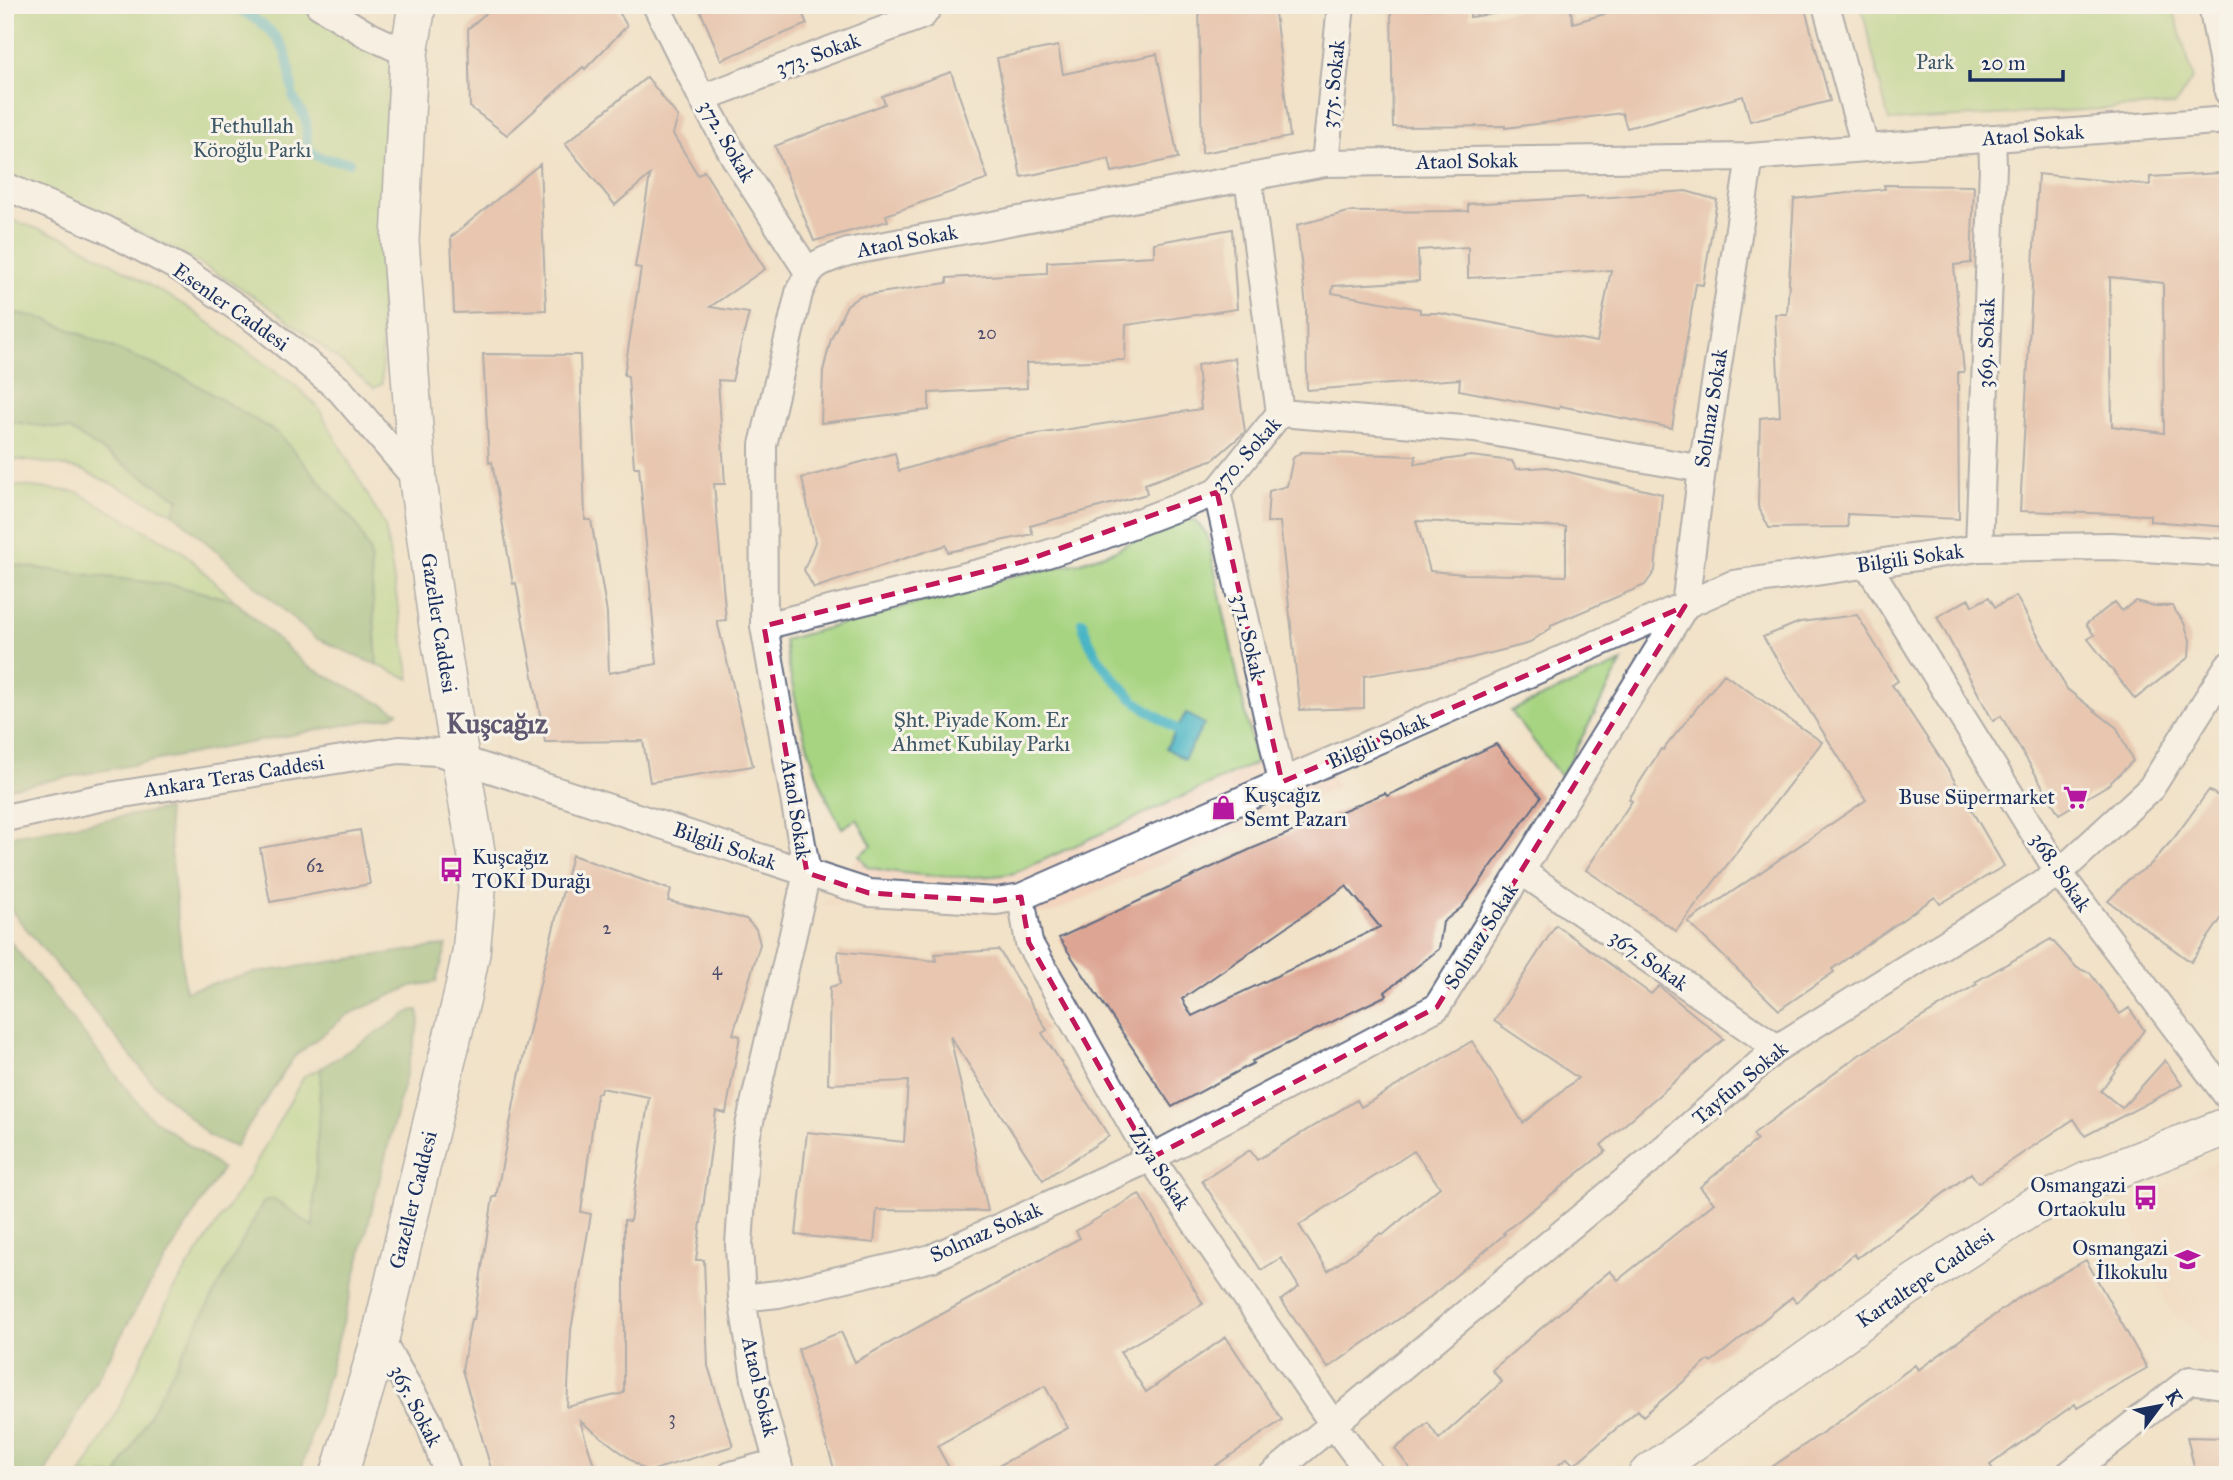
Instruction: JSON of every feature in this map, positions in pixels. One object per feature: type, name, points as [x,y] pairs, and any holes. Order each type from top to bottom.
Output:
[{"type":"street","points":[[319,5],[408,54]]},
{"type":"street","name":"Gazeller Caddesi","points":[[339,1475],[380,1339],[471,953],[479,869],[438,626],[418,481],[400,241],[408,54],[417,5]]},
{"type":"street","name":"372. Sokak","points":[[656,5],[736,160],[807,272]]},
{"type":"street","name":"373. Sokak","points":[[702,98],[923,15],[930,5]]},
{"type":"street","name":"375. Sokak","points":[[1325,163],[1341,5]]},
{"type":"street","points":[[1826,5],[1865,147]]},
{"type":"street","points":[[2212,5],[2228,92]]},
{"type":"street","name":"Ataol Sokak","points":[[779,1468],[755,1379],[742,1298],[739,1245],[746,1139],[807,873],[764,626],[763,446],[799,293],[807,272],[819,263],[848,252],[1325,163],[1750,157],[2228,120]]},
{"type":"street","name":"369. Sokak","points":[[1979,548],[1992,138]]},
{"type":"street","name":"Solmaz Sokak","points":[[742,1298],[778,1294],[932,1258],[1151,1158],[1437,1007],[1685,606],[1702,469],[1750,157]]},
{"type":"street","points":[[1248,178],[1280,413]]},
{"type":"street","name":"Esenler Caddesi","points":[[5,186],[105,229],[181,269],[258,321],[340,390],[418,481]]},
{"type":"street","name":"370. Sokak","points":[[764,626],[1022,562],[1097,538],[1217,492],[1280,413],[1475,429],[1702,469]]},
{"type":"street","name":"371. Sokak","points":[[1217,492],[1282,782]]},
{"type":"street","name":"Bilgili Sokak","points":[[462,760],[869,893],[996,901],[1021,897],[1733,584],[1979,548],[2111,546],[2228,553]]},
{"type":"street","name":"368. Sokak","points":[[1867,564],[2059,873],[2228,1097]]},
{"type":"street","name":"Tayfun Sokak","points":[[1272,1475],[1674,1140],[1777,1048],[2059,873],[2151,788],[2228,666]]},
{"type":"street","name":"Ankara Teras Caddesi","points":[[5,818],[104,797],[399,750],[438,751],[462,760]]},
{"type":"street","name":"367. Sokak","points":[[1521,871],[1777,1048]]},
{"type":"street","name":"Ziya Sokak","points":[[1021,897],[1029,943],[1151,1158],[1333,1424],[1371,1475]]},
{"type":"street","name":"Kartaltepe Caddesi","points":[[1647,1475],[1908,1287],[2029,1209],[2089,1180],[2228,1126]]},
{"type":"street","name":"365. Sokak","points":[[380,1339],[429,1422],[448,1475]]},
{"type":"street","points":[[2068,1475],[2190,1380],[2228,1386]]},
{"type":"street","points":[[732,1475],[779,1468]]},
{"type":"highlighted area","points":[[1217,492],[1282,782],[1685,606],[1437,1007],[1151,1158],[1029,943],[1021,897],[996,901],[869,893],[807,873],[764,626],[1022,562]]},
{"type":"shaded area","name":"Kuşcağız Semt Pazarı","points":[[1278,714],[1290,747],[1300,748],[1319,743],[1337,787],[1053,912],[995,915],[822,905],[859,855],[868,867],[899,873],[1015,872],[1255,763],[1248,723]]},
{"type":"shaded area","name":"Osmangazi İlkokulu","points":[[2228,1155],[2228,1353],[2219,1351],[2170,1311],[2125,1208]]},
{"type":"green space","name":"Fethullah Köroğlu Parkı","points":[[5,5],[297,5],[394,62],[381,215],[382,384],[374,388],[282,316],[206,267],[107,217],[5,175]]},
{"type":"green space","name":"Park","points":[[1861,5],[2172,5],[2193,77],[2175,105],[1889,121]]},
{"type":"green space","points":[[5,218],[71,240],[186,306],[297,387],[318,407],[385,526],[410,679],[377,665],[370,553],[5,311]]},
{"type":"green space","points":[[5,311],[45,319],[185,378],[279,434],[357,525],[370,553],[377,665],[315,638],[173,513],[179,499],[70,430],[5,421]]},
{"type":"green space","points":[[5,421],[70,430],[179,500],[173,513],[82,470],[5,458]]},
{"type":"green space","points":[[5,484],[77,492],[182,551],[235,601],[177,586],[5,564]]},
{"type":"green space","name":"Şht. Piyade Kom. Er Ahmet Kubilay Parkı","points":[[1183,517],[1194,520],[1207,534],[1256,763],[1015,873],[981,877],[942,876],[868,867],[859,855],[872,846],[857,819],[842,828],[812,760],[798,713],[784,640],[1022,574],[1078,563],[1114,551],[1170,521]]},
{"type":"green space","points":[[5,564],[177,586],[235,601],[307,666],[398,712],[392,716],[5,789]]},
{"type":"green space","points":[[1622,662],[1561,777],[1511,711]]},
{"type":"green space","points":[[167,809],[185,991],[253,973],[447,945],[436,982],[412,986],[347,1015],[294,1057],[235,1147],[209,1136],[154,1084],[5,903],[5,837]]},
{"type":"green space","points":[[5,935],[148,1115],[222,1169],[146,1291],[44,1475],[5,1475]]},
{"type":"green space","points":[[413,1010],[418,1010],[420,1019],[348,1305],[300,1475],[117,1475],[264,1201],[274,1199],[313,1227],[321,1068]]},
{"type":"green space","points":[[321,1068],[313,1228],[274,1199],[117,1475],[81,1475],[115,1416],[173,1290],[249,1175],[304,1076]]},
{"type":"water","points":[[1186,713],[1204,724],[1184,759],[1166,748]]},
{"type":"building","points":[[495,5],[615,5],[627,26],[585,69],[583,67],[507,135],[470,107],[468,29]]},
{"type":"building","points":[[698,5],[799,5],[807,24],[721,60]]},
{"type":"building","points":[[1199,5],[1274,5],[1290,137],[1202,153]]},
{"type":"building","points":[[1570,5],[1573,23],[1636,5],[1804,5],[1830,101],[1750,121],[1743,96],[1627,128],[1622,113],[1505,128],[1393,127],[1391,9],[1470,8],[1470,17]]},
{"type":"building","points":[[1058,46],[1063,74],[1157,54],[1178,158],[1112,172],[1109,159],[1021,177],[997,58]]},
{"type":"building","points":[[951,72],[988,179],[886,215],[888,221],[814,241],[775,146],[885,104],[882,96]]},
{"type":"building","points":[[647,77],[678,117],[673,134],[698,175],[704,171],[765,269],[710,307],[749,313],[732,381],[718,380],[725,484],[714,484],[726,620],[717,621],[753,766],[650,782],[643,741],[545,742],[492,462],[489,463],[483,354],[580,355],[585,520],[591,520],[607,613],[609,673],[657,664],[639,467],[634,467],[628,376],[624,375],[641,268],[635,267],[650,175],[615,205],[565,144]]},
{"type":"building","points":[[540,164],[546,310],[454,313],[451,237]]},
{"type":"building","points":[[2220,173],[2228,201],[2228,527],[2150,521],[2150,515],[2020,511],[2038,174],[2150,185],[2150,177]],"holes":[[[2110,277],[2163,283],[2164,433],[2112,426]]]},
{"type":"building","points":[[1884,185],[1974,186],[1971,263],[1954,265],[1964,372],[1958,372],[1959,519],[1847,514],[1848,527],[1769,528],[1758,506],[1760,418],[1780,416],[1775,314],[1787,314],[1794,199],[1885,189]]},
{"type":"building","points":[[1686,191],[1717,200],[1703,285],[1696,284],[1672,428],[1459,390],[1460,379],[1307,390],[1306,307],[1297,225],[1348,212],[1468,211],[1468,204]],"holes":[[[1468,247],[1468,278],[1611,270],[1597,342],[1438,313],[1420,313],[1420,309],[1332,293],[1333,286],[1419,281],[1418,250]]]},
{"type":"building","points":[[1232,229],[1237,309],[1126,325],[1125,360],[1026,363],[1027,388],[929,393],[929,410],[821,423],[823,371],[831,339],[847,305],[860,296],[947,283],[947,278],[1047,273],[1047,262],[1154,256],[1154,243]]},
{"type":"building","points":[[1235,358],[1245,432],[1214,459],[1145,484],[1147,494],[1030,526],[1033,534],[948,552],[946,545],[814,588],[804,570],[815,542],[802,478],[895,453],[899,471],[1004,439],[1201,409],[1197,365]]},
{"type":"building","points":[[1301,452],[1416,456],[1415,464],[1471,456],[1512,461],[1516,469],[1547,467],[1662,494],[1655,571],[1645,585],[1551,625],[1551,628],[1527,644],[1467,659],[1364,676],[1364,708],[1300,710],[1280,522],[1267,522],[1269,491],[1287,486],[1293,458]],"holes":[[[1416,521],[1566,527],[1566,576],[1464,574],[1430,571]]]},
{"type":"building","points":[[2016,596],[2067,689],[2117,728],[2133,761],[2108,785],[2059,814],[2001,716],[1993,721],[1937,617],[1969,599],[1972,606],[1989,597],[1995,607]]},
{"type":"building","points":[[2135,601],[2155,606],[2172,606],[2184,623],[2190,640],[2189,657],[2135,699],[2088,639],[2094,635],[2086,624],[2115,602],[2122,611]]},
{"type":"building","points":[[1857,615],[1898,681],[1892,685],[1950,773],[2004,866],[1940,904],[1935,897],[1832,969],[1834,972],[1779,1010],[1688,922],[1866,800],[1763,637],[1800,622]]},
{"type":"building","points":[[1724,674],[1822,742],[1676,931],[1586,870],[1632,801],[1629,799],[1661,749],[1663,750]]},
{"type":"building","points":[[1496,744],[1541,797],[1462,907],[1443,922],[1439,949],[1385,992],[1387,995],[1252,1061],[1254,1063],[1172,1107],[1059,938],[1251,849],[1385,793],[1387,796]],"holes":[[[1346,886],[1380,927],[1192,1016],[1182,999]]]},
{"type":"building","points":[[2209,790],[2228,803],[2228,909],[2191,962],[2108,901],[2129,879],[2149,866],[2174,838]]},
{"type":"building","points":[[360,830],[370,884],[270,902],[260,848]]},
{"type":"building","points":[[572,855],[671,890],[668,901],[746,919],[756,929],[760,944],[733,1034],[740,1036],[726,1113],[716,1111],[696,1260],[704,1260],[708,1366],[733,1446],[647,1472],[580,1421],[597,1475],[493,1475],[462,1370],[471,1319],[474,1319],[493,1197],[496,1197],[544,966]],"holes":[[[601,1088],[649,1097],[630,1221],[624,1220],[624,1393],[567,1407],[571,1330],[591,1214],[581,1212],[597,1093],[600,1093]]]},
{"type":"building","points":[[1556,925],[1651,994],[1659,986],[1724,1039],[1601,1145],[1606,1151],[1503,1233],[1505,1234],[1429,1298],[1328,1368],[1281,1300],[1299,1287],[1281,1258],[1261,1270],[1202,1181],[1250,1150],[1257,1160],[1357,1100],[1361,1107],[1472,1041],[1523,1123],[1578,1078],[1494,1021]],"holes":[[[1414,1151],[1440,1187],[1383,1235],[1381,1233],[1328,1271],[1299,1225]]]},
{"type":"building","points":[[2051,939],[2077,968],[2090,973],[2120,1014],[2129,1008],[2144,1030],[2101,1091],[2122,1108],[2165,1060],[2182,1085],[2085,1136],[2074,1119],[1978,1183],[1971,1173],[1857,1258],[1854,1254],[1796,1302],[1792,1297],[1711,1362],[1709,1360],[1643,1416],[1638,1410],[1574,1465],[1567,1458],[1546,1475],[1415,1475],[1395,1449],[1428,1423],[1439,1439],[1502,1382],[1492,1370],[1610,1271],[1618,1280],[1714,1203],[1700,1187],[1757,1140],[1753,1134],[1859,1055],[1977,984],[1975,982]]},
{"type":"building","points":[[999,950],[1047,1030],[1042,1033],[1109,1136],[1043,1180],[950,1036],[988,1211],[877,1210],[874,1243],[796,1235],[807,1132],[904,1142],[908,1081],[828,1084],[830,987],[840,984],[838,951],[936,961],[935,954]]},
{"type":"building","points":[[1139,1194],[1203,1304],[1120,1352],[1146,1392],[1226,1337],[1282,1420],[1202,1475],[982,1475],[1068,1428],[1045,1386],[937,1446],[953,1475],[836,1475],[798,1349],[841,1332],[855,1362],[1080,1238],[1076,1231]]},
{"type":"building","points":[[2086,1260],[2147,1368],[2077,1408],[2075,1404],[1990,1465],[1997,1475],[1760,1475],[1915,1365],[1918,1370],[2021,1296]]},
{"type":"building","points":[[2187,1437],[2228,1438],[2228,1475],[2196,1475]]},
{"type":"waterway","points":[[233,5],[255,19]]},
{"type":"waterway","points":[[261,23],[285,51],[292,88]]},
{"type":"waterway","points":[[293,95],[305,119],[307,142],[313,153],[329,160],[349,162]]},
{"type":"waterway","points":[[1082,622],[1090,644],[1102,663],[1132,698]]},
{"type":"waterway","points":[[1138,703],[1177,730]]},
{"type":"place","name":"Buse Süpermarket","points":[[2075,797]]},
{"type":"place","name":"Kuşcağız Semt Pazarı","points":[[1224,807]]},
{"type":"place","name":"Kuşcağız TOKİ Durağı","points":[[452,869]]},
{"type":"place","name":"Osmangazi Ortaokulu","points":[[2146,1197]]},
{"type":"place","name":"Osmangazi İlkokulu","points":[[2188,1260]]},
{"type":"district","name":"Kuşcağız","points":[[497,723]]}]
